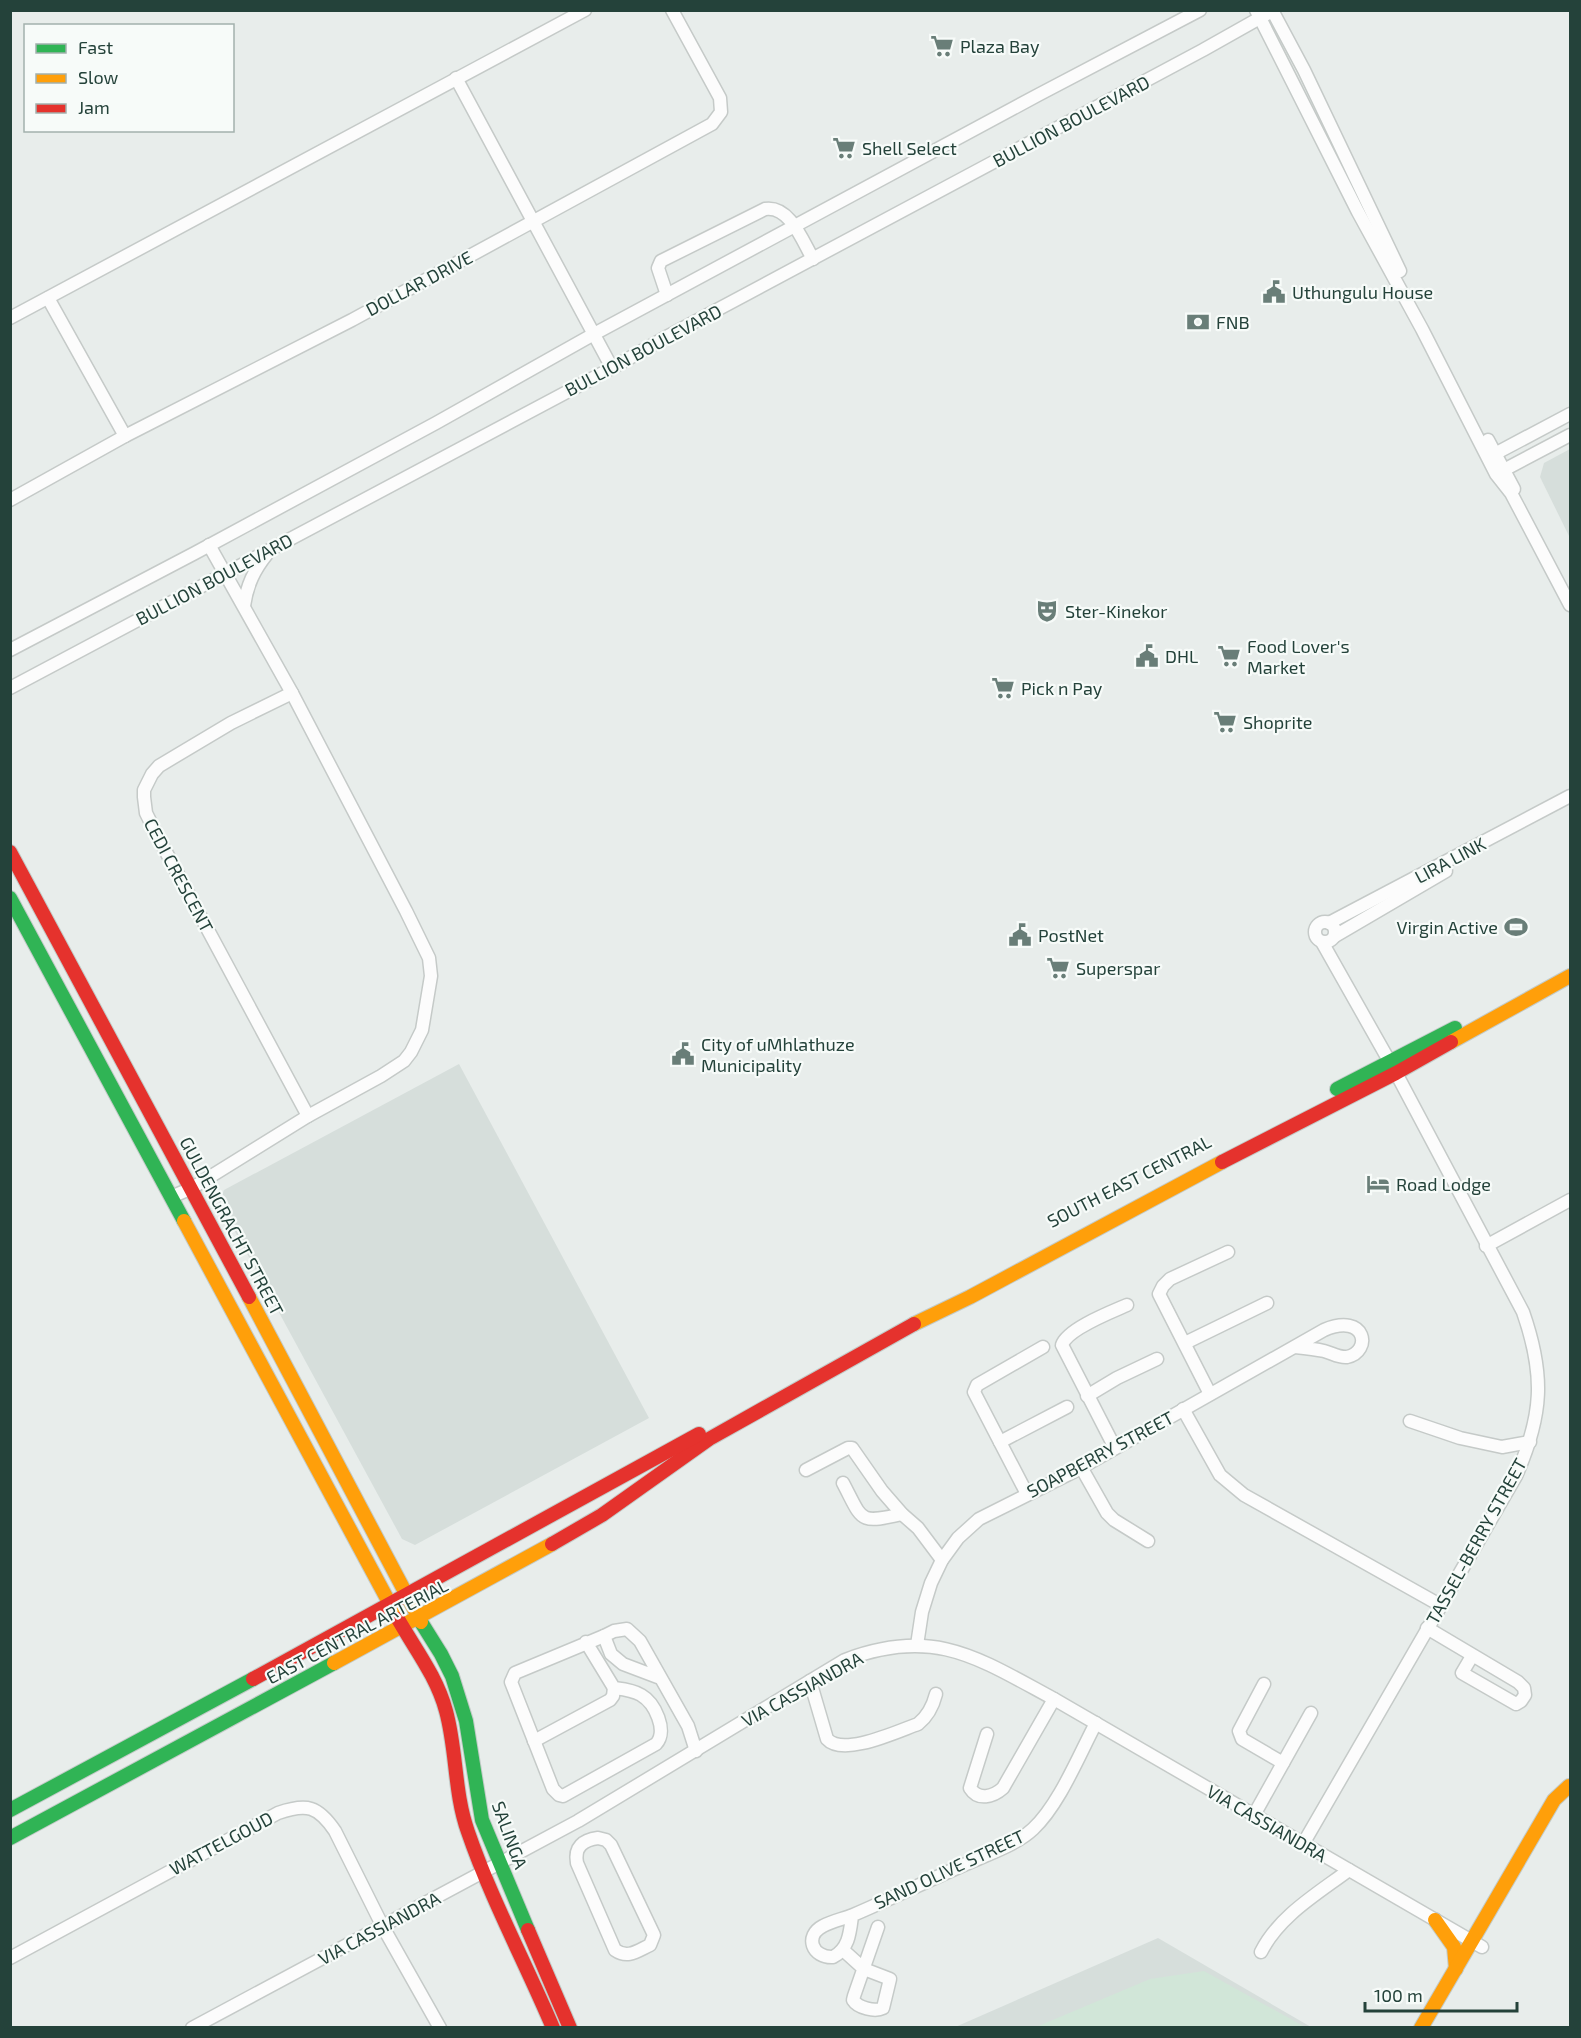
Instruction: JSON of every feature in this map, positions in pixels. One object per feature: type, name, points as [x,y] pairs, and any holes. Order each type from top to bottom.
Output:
[{"type":"street","points":[[10,318],[585,10]]},
{"type":"street","name":"DOLLAR DRIVE","points":[[10,500],[125,436],[352,320],[712,124],[718,117],[722,106],[720,98],[672,10]]},
{"type":"street","name":"BULLION BOULEVARD","points":[[10,650],[436,423],[594,334],[1038,95],[1200,10]]},
{"type":"street","points":[[1273,11],[1304,70],[1414,301],[1570,605]]},
{"type":"street","name":"BULLION BOULEVARD","points":[[10,688],[1203,50],[1258,14],[1273,11]]},
{"type":"street","points":[[1258,14],[1358,212],[1492,456]]},
{"type":"street","points":[[456,78],[612,368]]},
{"type":"street","points":[[667,295],[659,272],[661,261],[765,209],[773,208],[778,211],[795,227],[813,259]]},
{"type":"street","points":[[48,298],[125,436]]},
{"type":"street","points":[[1492,456],[1570,414]]},
{"type":"street","points":[[1500,472],[1570,435]]},
{"type":"street","points":[[1500,472],[1570,592]]},
{"type":"street","points":[[171,1197],[192,1188],[308,1116],[404,1061],[422,1030],[431,976],[429,958],[421,940],[292,693],[209,545]]},
{"type":"street","points":[[244,606],[250,579],[257,566],[272,549]]},
{"type":"street","name":"CEDI CRESCENT","points":[[292,693],[231,723],[159,766],[149,778],[144,797],[146,813],[158,837],[308,1116]]},
{"type":"street","name":"LIRA LINK","points":[[1329,923],[1570,796]]},
{"type":"street","name":"LIRA LINK","points":[[1330,939],[1422,884],[1570,803]]},
{"type":"street","name":"GULDENGRACHT STREET","points":[[10,852],[192,1188],[418,1618]]},
{"type":"street","points":[[10,898],[403,1627]]},
{"type":"street","points":[[1330,939],[1316,936],[1315,931],[1321,923],[1329,923],[1335,928],[1330,939],[1338,968],[1393,1067]]},
{"type":"street","name":"SOUTH EAST CENTRAL","points":[[708,1434],[1247,1148],[1570,968]]},
{"type":"street","name":"SOUTH EAST CENTRAL","points":[[1393,1067],[1570,976]]},
{"type":"street","name":"TASSEL-BERRY STREET","points":[[1303,1844],[1506,1493],[1530,1442],[1537,1413],[1539,1393],[1535,1352],[1523,1312],[1393,1067]]},
{"type":"street","points":[[1486,1246],[1570,1200]]},
{"type":"street","points":[[1210,1394],[1159,1294],[1162,1286],[1170,1279],[1228,1252]]},
{"type":"street","points":[[1185,1343],[1267,1303]]},
{"type":"street","points":[[1115,1448],[1062,1345],[1076,1330],[1126,1305]]},
{"type":"street","points":[[1183,1408],[1210,1394],[1295,1347],[1336,1325],[1345,1324],[1356,1328],[1362,1337],[1362,1344],[1356,1353],[1345,1357],[1295,1347]]},
{"type":"street","points":[[1027,1494],[974,1392],[977,1385],[1043,1347]]},
{"type":"street","points":[[1087,1396],[1117,1378],[1157,1359]]},
{"type":"street","points":[[1000,1442],[1067,1407]]},
{"type":"street","name":"SOAPBERRY STREET","points":[[917,1645],[931,1582],[942,1560],[958,1538],[979,1519],[1081,1467],[1183,1408],[1220,1475],[1229,1484],[1244,1495],[1440,1605]]},
{"type":"street","points":[[1410,1421],[1460,1438],[1502,1447],[1530,1442]]},
{"type":"street","name":"EAST CENTRAL ARTERIAL","points":[[10,1810],[708,1434]]},
{"type":"street","name":"EAST CENTRAL ARTERIAL","points":[[10,1838],[403,1627],[602,1515],[708,1434]]},
{"type":"street","points":[[806,1470],[852,1448],[882,1491],[918,1528],[942,1560]]},
{"type":"street","points":[[1081,1467],[1113,1520],[1148,1542]]},
{"type":"street","points":[[843,1483],[859,1514],[866,1519],[873,1521],[902,1514]]},
{"type":"street","name":"SALINGA","points":[[418,1618],[441,1654],[459,1697],[471,1749],[482,1820],[570,2028]]},
{"type":"street","name":"SALINGA","points":[[403,1627],[425,1662],[444,1704],[451,1733],[459,1798],[483,1873],[554,2028]]},
{"type":"street","points":[[1427,1628],[1518,1682],[1524,1688],[1525,1695],[1521,1701],[1516,1704],[1462,1674],[1472,1656]]},
{"type":"street","points":[[586,1642],[614,1688],[638,1692],[649,1701],[662,1728],[660,1739],[656,1744],[563,1796],[559,1795],[553,1789],[511,1682],[512,1677],[515,1673],[586,1642],[614,1631],[627,1629],[640,1641],[688,1726],[696,1751]]},
{"type":"street","points":[[604,1636],[610,1654],[623,1664],[660,1678]]},
{"type":"street","name":"VIA CASSIANDRA","points":[[192,2028],[578,1821],[845,1660],[870,1651],[896,1646],[917,1645],[967,1654],[983,1660],[1477,1944]]},
{"type":"street","points":[[810,1681],[827,1739],[833,1744],[843,1746],[867,1742],[918,1724],[933,1705],[936,1694]]},
{"type":"street","points":[[1264,1684],[1239,1731],[1240,1736],[1283,1763]]},
{"type":"street","points":[[534,1741],[610,1700],[614,1688]]},
{"type":"street","points":[[987,1734],[970,1788],[975,1794],[983,1797],[997,1793],[1003,1788],[1054,1699]]},
{"type":"street","points":[[1254,1815],[1311,1713]]},
{"type":"street","name":"SAND OLIVE STREET","points":[[852,1916],[850,1933],[843,1950],[833,1958],[821,1956],[812,1947],[815,1932],[822,1926],[852,1916],[1007,1846],[1033,1829],[1060,1791],[1096,1723]]},
{"type":"street","points":[[1434,2028],[1554,1800],[1570,1785]]},
{"type":"street","name":"WATTELGOUD","points":[[10,1958],[278,1813],[305,1806],[316,1810],[336,1831],[383,1927]]},
{"type":"street","points":[[578,1821],[586,1840]]},
{"type":"street","points":[[598,1838],[606,1840],[611,1845],[654,1935],[650,1946],[629,1955],[615,1950],[577,1863],[575,1855],[578,1847],[586,1840],[598,1838]]},
{"type":"street","points":[[1261,1952],[1273,1933],[1289,1916],[1349,1870]]},
{"type":"street","points":[[1435,1920],[1454,1947],[1456,1969]]},
{"type":"street","points":[[383,1927],[440,2028]]},
{"type":"street","points":[[843,1950],[864,1969],[878,1927]]},
{"type":"street","points":[[1421,2028],[1456,1969],[1477,1944]]},
{"type":"shaded area","points":[[1570,449],[1570,538],[1540,477],[1544,463]]},
{"type":"shaded area","points":[[459,1064],[649,1418],[415,1545],[402,1539],[219,1202],[224,1190]]},
{"type":"shaded area","points":[[1158,1938],[1311,2027],[953,2028]]},
{"type":"green space","points":[[1204,1971],[1305,2027],[1036,2027],[1150,1979]]},
{"type":"traffic: fast","points":[[10,898],[184,1221]]},
{"type":"traffic: fast","points":[[1337,1089],[1455,1028]]},
{"type":"traffic: fast","points":[[421,1622],[452,1676],[466,1721],[482,1820],[528,1930]]},
{"type":"traffic: fast","points":[[10,1838],[334,1663]]},
{"type":"traffic: fast","points":[[10,1810],[253,1679]]},
{"type":"traffic: slow","points":[[1451,1042],[1570,976]]},
{"type":"traffic: slow","points":[[914,1324],[970,1297],[1222,1162]]},
{"type":"traffic: slow","points":[[184,1221],[398,1619]]},
{"type":"traffic: slow","points":[[249,1297],[421,1622]]},
{"type":"traffic: slow","points":[[334,1663],[552,1544]]},
{"type":"traffic: slow","points":[[1421,2028],[1554,1800],[1569,1786]]},
{"type":"traffic: slow","points":[[1435,1920],[1454,1947],[1456,1969]]},
{"type":"traffic: jam","points":[[10,852],[249,1297]]},
{"type":"traffic: jam","points":[[1222,1162],[1396,1073],[1451,1042]]},
{"type":"traffic: jam","points":[[552,1544],[602,1515],[709,1439],[914,1324]]},
{"type":"traffic: jam","points":[[253,1679],[699,1434]]},
{"type":"traffic: jam","points":[[398,1619],[431,1675],[442,1699],[450,1726],[460,1802],[468,1832],[498,1906],[553,2028]]},
{"type":"traffic: jam","points":[[528,1930],[570,2028]]},
{"type":"place","name":"Plaza Bay","points":[[942,46]]},
{"type":"place","name":"Shell Select","points":[[844,148]]},
{"type":"place","name":"Uthungulu House","points":[[1274,292]]},
{"type":"place","name":"FNB","points":[[1198,322]]},
{"type":"place","name":"Ster-Kinekor","points":[[1047,611]]},
{"type":"place","name":"DHL","points":[[1147,656]]},
{"type":"place","name":"Food Lover's Market","points":[[1229,656]]},
{"type":"place","name":"Pick n Pay","points":[[1003,688]]},
{"type":"place","name":"Shoprite","points":[[1225,722]]},
{"type":"place","name":"Virgin Active","points":[[1516,927]]},
{"type":"place","name":"PostNet","points":[[1020,935]]},
{"type":"place","name":"Superspar","points":[[1058,968]]},
{"type":"place","name":"City of uMhlathuze Municipality","points":[[683,1054]]},
{"type":"place","name":"Road Lodge","points":[[1378,1184]]}]
